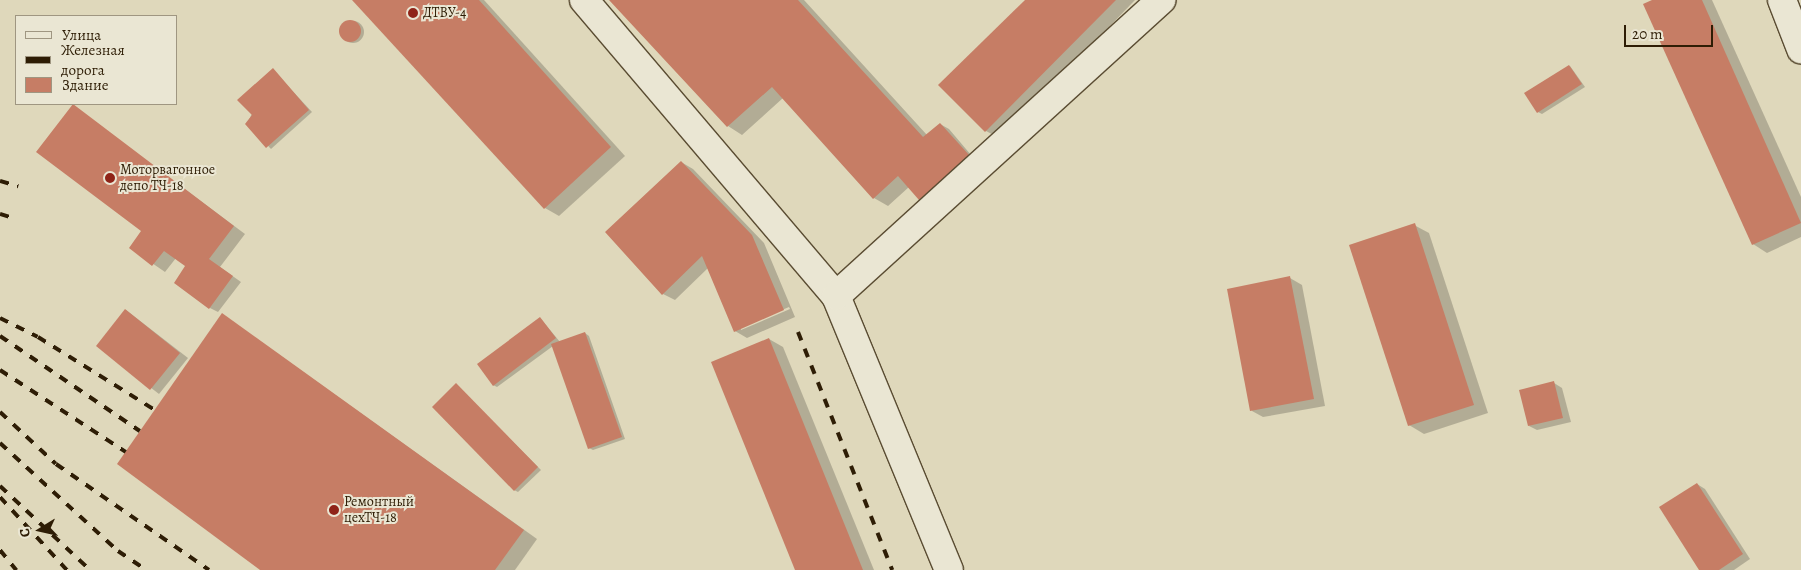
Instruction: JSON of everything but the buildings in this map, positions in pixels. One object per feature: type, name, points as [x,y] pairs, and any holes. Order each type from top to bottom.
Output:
[{"type":"street","points":[[584,0],[836,296],[949,570]]},
{"type":"street","points":[[836,296],[1161,0]]},
{"type":"street","points":[[1782,0],[1801,49]]},
{"type":"railway","points":[[0,181],[18,186]]},
{"type":"railway","points":[[0,214],[10,217]]},
{"type":"railway","points":[[0,318],[38,337],[155,410]]},
{"type":"railway","points":[[798,332],[892,570]]},
{"type":"railway","points":[[0,336],[140,431]]},
{"type":"railway","points":[[0,370],[126,452]]},
{"type":"railway","points":[[0,412],[56,464],[209,570]]},
{"type":"railway","points":[[0,443],[118,551],[146,570]]},
{"type":"railway","points":[[0,486],[90,570]]},
{"type":"railway","points":[[0,497],[67,570]]},
{"type":"railway","points":[[0,550],[16,570]]},
{"type":"place","name":"ДТВУ-4","points":[[413,13]]},
{"type":"place","name":"Моторвагонное депо ТЧ-18","points":[[110,178]]},
{"type":"place","name":"Ремонтный цехТЧ-18","points":[[334,510]]}]
